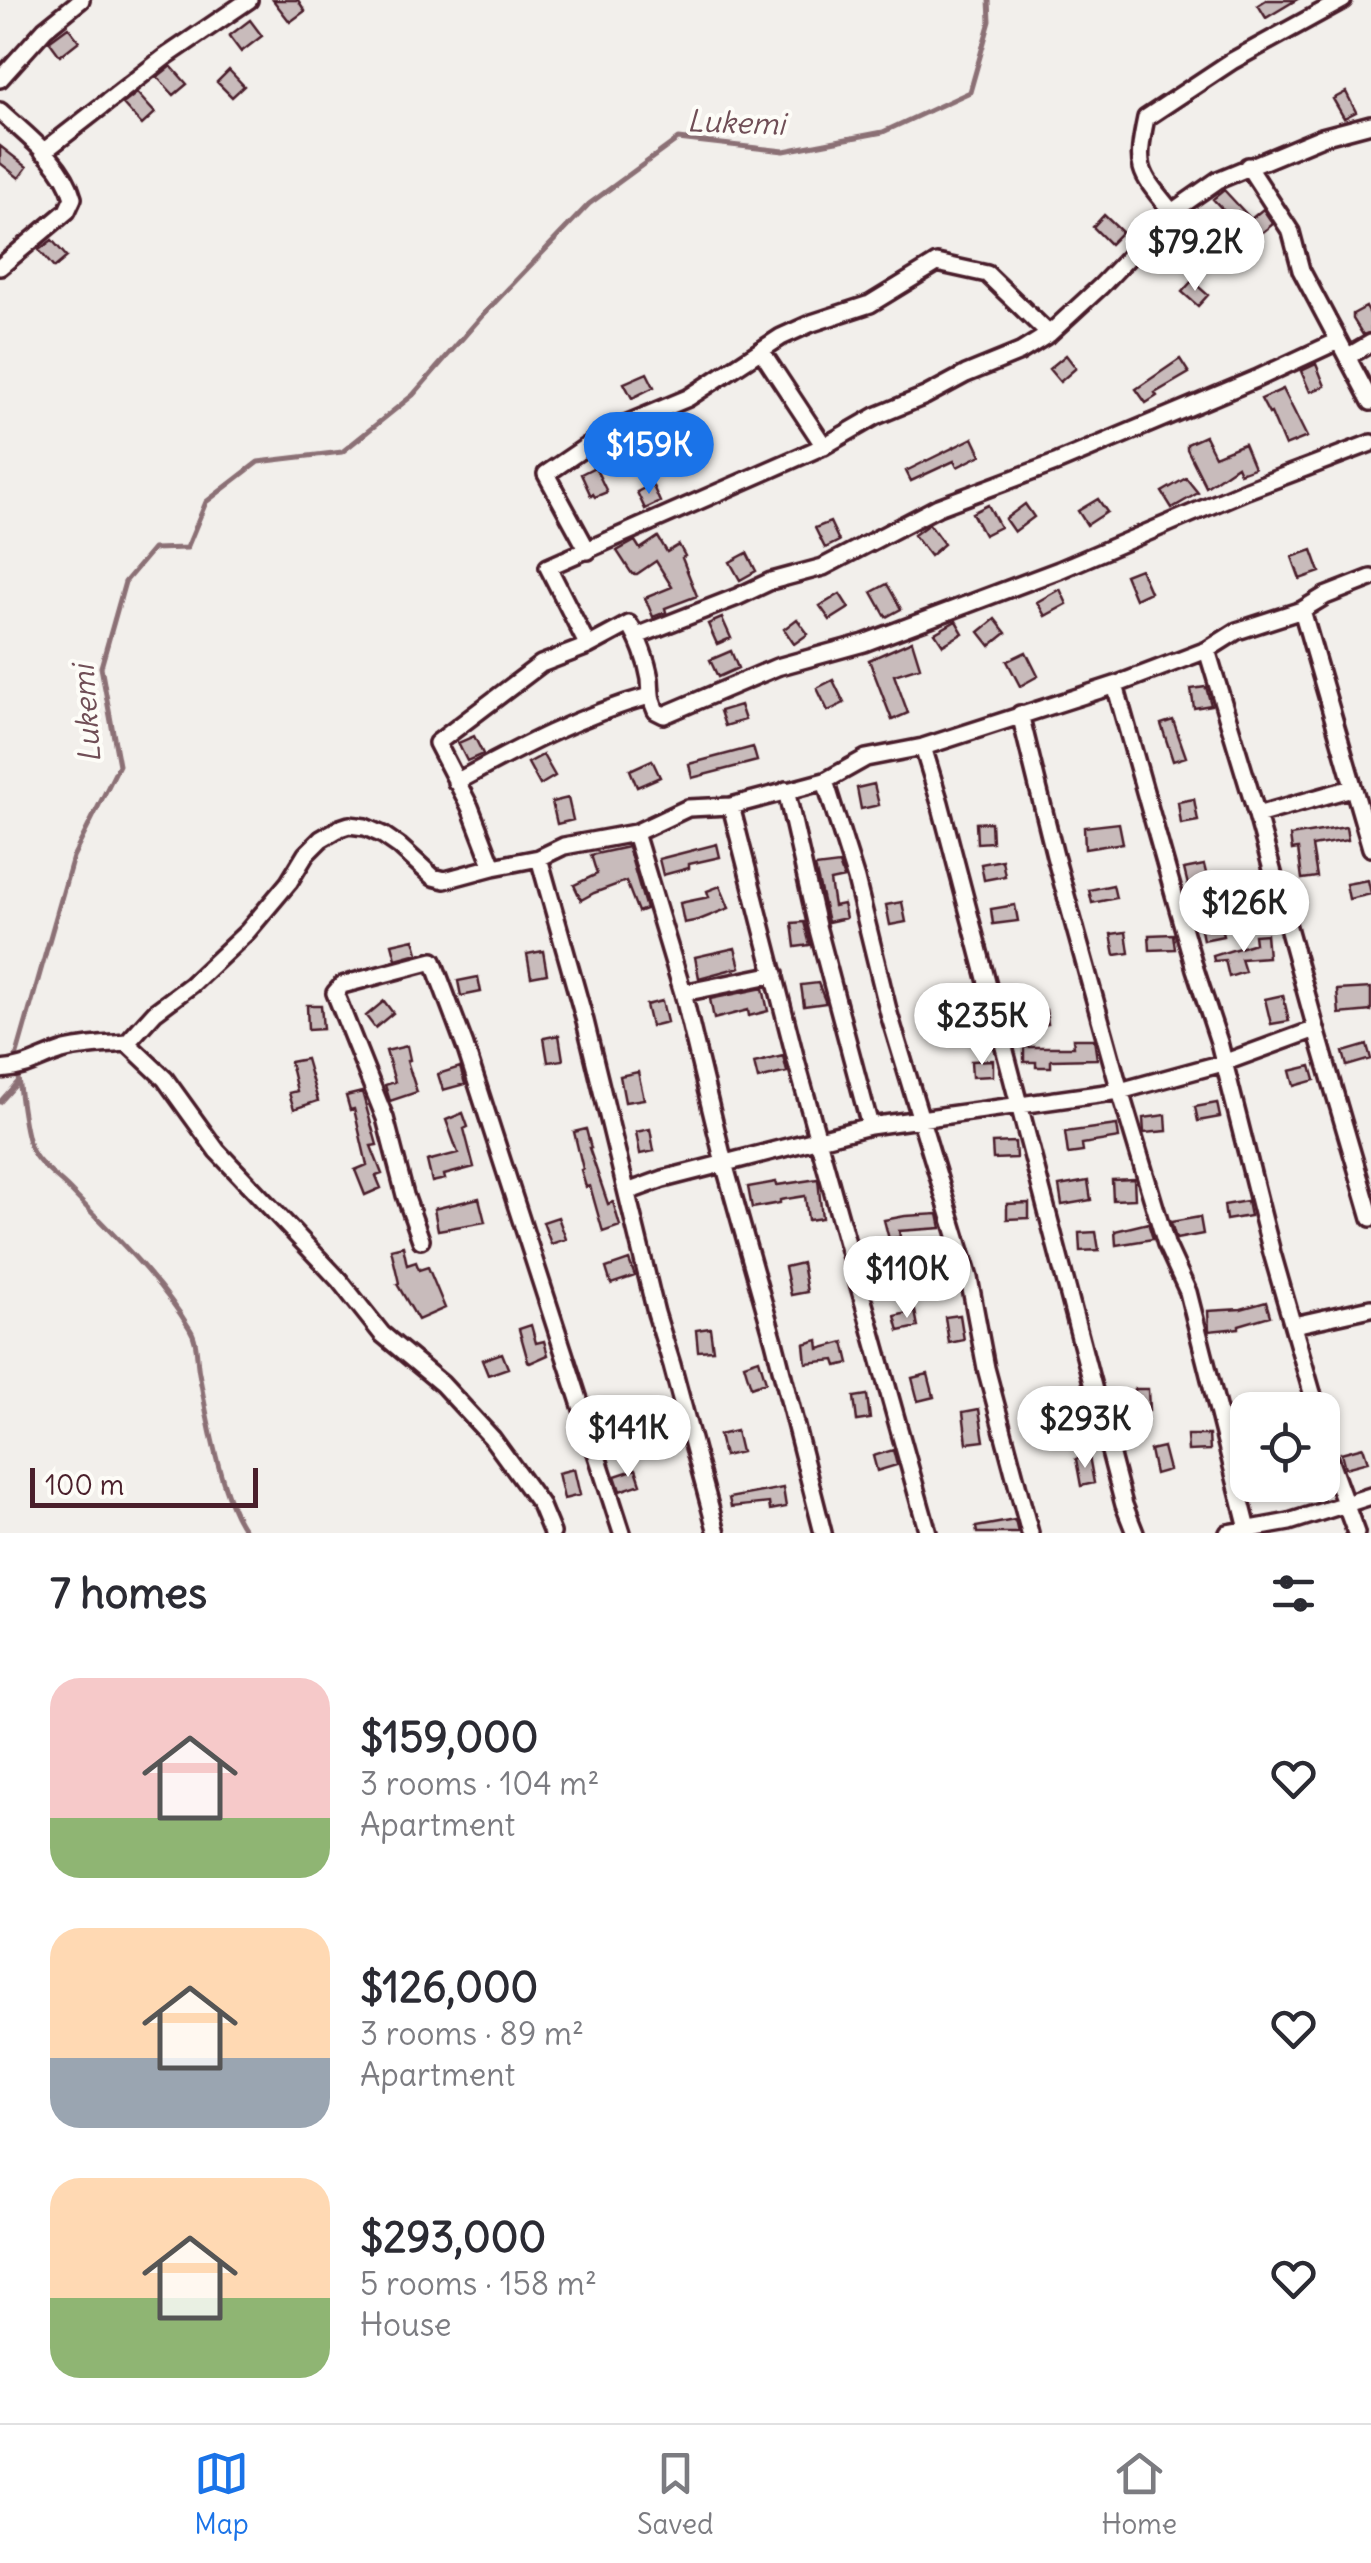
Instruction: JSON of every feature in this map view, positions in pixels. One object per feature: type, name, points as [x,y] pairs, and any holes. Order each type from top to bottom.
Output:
[{"type":"street","points":[[0,79],[45,30],[81,0]]},
{"type":"street","points":[[43,152],[165,57],[249,0]]},
{"type":"street","points":[[1172,212],[1144,178],[1138,152],[1146,118],[1232,61],[1342,0]]},
{"type":"street","points":[[0,110],[43,152],[70,186],[74,198],[67,211],[0,267]]},
{"type":"street","points":[[588,646],[548,568],[824,446],[876,416],[1020,352],[1049,334],[1172,212],[1218,180],[1322,137],[1371,124]]},
{"type":"street","points":[[1248,166],[1290,232],[1302,270],[1371,402]]},
{"type":"street","points":[[588,551],[546,474],[609,431],[688,398],[781,337],[870,304],[937,263],[987,274],[1049,334]]},
{"type":"street","points":[[636,636],[771,581],[823,567],[938,507],[1058,462],[1338,341]]},
{"type":"street","points":[[1347,357],[1371,343]]},
{"type":"street","points":[[762,352],[824,446]]},
{"type":"street","points":[[493,867],[470,807],[437,743],[542,664],[630,624],[650,678],[650,696],[656,711],[664,715],[777,668],[864,643],[1041,576],[1371,443]]},
{"type":"street","points":[[4,1070],[28,1066],[62,1051],[127,1043],[155,1012],[247,932],[289,882],[306,854],[340,828],[364,827],[382,835],[433,876],[445,880],[539,858],[564,846],[635,833],[688,808],[731,806],[825,781],[866,758],[923,747],[1115,684],[1207,650],[1237,631],[1302,610],[1371,578]]},
{"type":"street","points":[[1302,610],[1371,848]]},
{"type":"street","points":[[1207,650],[1371,1218]]},
{"type":"street","points":[[1115,684],[1224,1063],[1272,1254],[1312,1392]]},
{"type":"street","points":[[456,782],[524,745],[650,696]]},
{"type":"street","points":[[1020,714],[1120,1091],[1166,1244],[1188,1292],[1248,1531]]},
{"type":"street","points":[[923,747],[1124,1505],[1135,1533]]},
{"type":"street","points":[[825,781],[856,879],[889,1014],[969,1278],[986,1368],[1030,1533]]},
{"type":"street","points":[[1256,815],[1352,788]]},
{"type":"street","points":[[786,790],[870,1126]]},
{"type":"street","points":[[731,806],[797,1064],[928,1533]]},
{"type":"street","points":[[635,833],[683,993],[823,1533]]},
{"type":"street","points":[[539,858],[586,1020],[656,1313],[717,1533]]},
{"type":"street","points":[[421,1240],[385,1118],[335,992],[342,985],[433,960],[483,1100],[622,1533]]},
{"type":"street","points":[[683,993],[775,974]]},
{"type":"street","points":[[627,1192],[870,1126],[1120,1091],[1224,1063],[1316,1030]]},
{"type":"street","points":[[127,1043],[165,1079],[217,1150],[339,1280],[382,1334],[442,1384],[492,1438],[540,1504],[552,1533]]},
{"type":"street","points":[[1294,1325],[1371,1308]]},
{"type":"street","points":[[1340,1486],[1356,1533]]},
{"type":"street","points":[[1228,1533],[1289,1522],[1371,1496]]},
{"type":"building","points":[[273,0],[298,0],[305,11],[290,22]]},
{"type":"building","points":[[1266,0],[1296,0],[1266,18],[1258,5]]},
{"type":"building","points":[[250,20],[262,36],[241,52],[229,36]]},
{"type":"building","points":[[68,27],[79,41],[60,56],[49,41]]},
{"type":"building","points":[[171,66],[187,84],[174,95],[157,77]]},
{"type":"building","points":[[229,70],[244,86],[232,97],[217,82]]},
{"type":"building","points":[[1346,92],[1356,112],[1344,118],[1333,99]]},
{"type":"building","points":[[137,93],[155,113],[142,125],[123,104]]},
{"type":"building","points":[[0,146],[27,167],[19,178],[0,163]]},
{"type":"building","points":[[1224,190],[1251,219],[1263,209],[1273,224],[1248,244],[1237,230],[1240,228],[1213,199]]},
{"type":"building","points":[[1104,215],[1122,232],[1110,244],[1093,227]]},
{"type":"building","points":[[52,240],[67,257],[54,268],[39,250]]},
{"type":"building","points":[[1192,281],[1208,295],[1198,306],[1182,292]]},
{"type":"building","points":[[1366,307],[1371,316],[1371,332],[1363,335],[1353,314]]},
{"type":"building","points":[[1066,355],[1076,368],[1060,382],[1049,369]]},
{"type":"building","points":[[1180,359],[1189,373],[1155,393],[1157,396],[1146,403],[1136,389]]},
{"type":"building","points":[[1316,364],[1325,386],[1310,392],[1301,371]]},
{"type":"building","points":[[647,373],[654,387],[632,398],[624,383]]},
{"type":"building","points":[[1283,389],[1307,437],[1285,446],[1261,399]]},
{"type":"building","points":[[1205,436],[1215,456],[1244,444],[1254,468],[1240,473],[1237,466],[1206,487],[1187,449],[1187,444]]},
{"type":"building","points":[[973,438],[981,455],[957,467],[954,461],[911,481],[906,471]]},
{"type":"building","points":[[595,467],[607,492],[595,497],[581,474]]},
{"type":"building","points":[[1186,478],[1198,493],[1172,508],[1162,492]]},
{"type":"building","points":[[652,484],[660,502],[645,509],[637,492]]},
{"type":"building","points":[[1098,499],[1107,512],[1087,525],[1078,511]]},
{"type":"building","points":[[1025,504],[1034,517],[1014,532],[1005,519]]},
{"type":"building","points":[[988,505],[1000,527],[984,535],[972,513]]},
{"type":"building","points":[[830,522],[839,541],[825,548],[815,528]]},
{"type":"building","points":[[929,524],[944,544],[930,556],[914,535]]},
{"type":"building","points":[[658,537],[667,552],[679,545],[697,596],[653,617],[645,598],[672,587],[656,561],[632,574],[617,551],[635,541],[640,549]]},
{"type":"building","points":[[1312,550],[1320,572],[1300,579],[1292,557]]},
{"type":"building","points":[[747,553],[756,571],[740,580],[730,562]]},
{"type":"building","points":[[1140,569],[1150,592],[1135,599],[1125,575]]},
{"type":"building","points":[[887,584],[901,609],[886,617],[872,592]]},
{"type":"building","points":[[1060,589],[1067,604],[1045,616],[1037,602]]},
{"type":"building","points":[[840,594],[849,608],[830,620],[820,606]]},
{"type":"building","points":[[722,618],[731,638],[717,644],[708,624]]},
{"type":"building","points":[[797,619],[808,634],[794,644],[784,629]]},
{"type":"building","points":[[995,619],[1006,633],[990,646],[979,632]]},
{"type":"building","points":[[956,621],[963,633],[943,645],[935,633]]},
{"type":"building","points":[[912,641],[920,667],[894,675],[908,713],[892,720],[869,660]]},
{"type":"building","points":[[731,651],[738,668],[718,677],[710,660]]},
{"type":"building","points":[[1026,652],[1038,676],[1020,686],[1007,661]]},
{"type":"building","points":[[833,680],[844,703],[828,711],[817,688]]},
{"type":"building","points":[[1206,687],[1211,705],[1194,708],[1191,689]]},
{"type":"building","points":[[740,705],[745,720],[725,726],[720,711]]},
{"type":"building","points":[[1173,720],[1186,757],[1173,761],[1161,724]]},
{"type":"building","points":[[474,736],[483,754],[467,761],[458,743]]},
{"type":"building","points":[[753,747],[757,761],[692,778],[689,764]]},
{"type":"building","points":[[543,755],[555,776],[540,785],[528,763]]},
{"type":"building","points":[[652,760],[660,777],[637,787],[630,770]]},
{"type":"building","points":[[874,784],[879,805],[861,809],[857,788]]},
{"type":"building","points":[[568,798],[573,820],[557,824],[552,802]]},
{"type":"building","points":[[1194,799],[1198,821],[1181,824],[1178,802]]},
{"type":"building","points":[[991,822],[992,842],[977,843],[976,823]]},
{"type":"building","points":[[1119,823],[1123,843],[1085,849],[1084,827]]},
{"type":"building","points":[[1346,827],[1348,840],[1312,846],[1317,877],[1302,879],[1298,849],[1292,850],[1290,836]]},
{"type":"building","points":[[717,844],[720,857],[663,875],[659,859]]},
{"type":"building","points":[[628,847],[646,909],[638,912],[626,881],[581,900],[574,885],[597,874],[591,855]]},
{"type":"building","points":[[1002,860],[1005,876],[984,880],[981,864]]},
{"type":"building","points":[[839,864],[844,878],[830,881],[834,906],[843,904],[846,918],[828,922],[815,867]]},
{"type":"building","points":[[1204,865],[1208,881],[1188,885],[1184,869]]},
{"type":"building","points":[[1368,880],[1371,894],[1349,899],[1346,884]]},
{"type":"building","points":[[1113,885],[1116,898],[1092,903],[1089,890]]},
{"type":"building","points":[[720,886],[729,908],[684,923],[680,903],[709,897],[707,891]]},
{"type":"building","points":[[902,902],[906,922],[890,925],[886,905]]},
{"type":"building","points":[[1015,905],[1018,921],[993,924],[991,909]]},
{"type":"building","points":[[1219,920],[1223,936],[1203,940],[1200,925]]},
{"type":"building","points":[[804,922],[810,945],[795,947],[792,923]]},
{"type":"building","points":[[1126,932],[1129,953],[1115,955],[1111,934]]},
{"type":"building","points":[[1173,934],[1175,949],[1150,950],[1149,935]]},
{"type":"building","points":[[1266,934],[1268,957],[1241,959],[1245,972],[1229,977],[1225,960],[1214,961],[1213,956],[1255,943],[1254,935]]},
{"type":"building","points":[[414,939],[418,953],[396,959],[392,944]]},
{"type":"building","points":[[735,948],[740,967],[699,978],[695,957]]},
{"type":"building","points":[[543,951],[547,974],[531,977],[527,954]]},
{"type":"building","points":[[478,977],[481,992],[461,996],[458,981]]},
{"type":"building","points":[[818,983],[826,1003],[804,1006],[801,985]]},
{"type":"building","points":[[763,988],[768,1011],[749,1016],[748,1010],[714,1019],[710,999]]},
{"type":"building","points":[[1371,988],[1371,1011],[1339,1014],[1337,990]]},
{"type":"building","points":[[1283,995],[1289,1021],[1271,1024],[1265,999]]},
{"type":"building","points":[[384,1001],[393,1013],[375,1028],[366,1016]]},
{"type":"building","points":[[662,1001],[667,1022],[651,1026],[646,1005]]},
{"type":"building","points":[[307,1005],[321,1005],[323,1029],[308,1030]]},
{"type":"building","points":[[938,1006],[939,1028],[922,1028],[922,1007]]},
{"type":"building","points":[[1046,1010],[1048,1024],[1024,1028],[1022,1013]]},
{"type":"building","points":[[559,1035],[563,1060],[548,1062],[544,1038]]},
{"type":"building","points":[[1073,1039],[1094,1039],[1097,1059],[1051,1060],[1051,1067],[1024,1062],[1024,1047],[1074,1047]]},
{"type":"building","points":[[1367,1045],[1371,1059],[1347,1066],[1343,1052]]},
{"type":"building","points":[[407,1046],[407,1061],[417,1092],[390,1101],[385,1085],[395,1082],[386,1051]]},
{"type":"building","points":[[783,1056],[787,1072],[758,1079],[754,1063]]},
{"type":"building","points":[[306,1059],[318,1101],[294,1109],[289,1093],[297,1091],[290,1062]]},
{"type":"building","points":[[993,1060],[993,1076],[972,1077],[971,1061]]},
{"type":"building","points":[[1311,1066],[1315,1080],[1294,1086],[1290,1071]]},
{"type":"building","points":[[460,1067],[465,1084],[443,1090],[438,1074]]},
{"type":"building","points":[[638,1072],[644,1099],[625,1102],[620,1076]]},
{"type":"building","points":[[362,1092],[377,1145],[371,1146],[382,1174],[376,1176],[381,1188],[365,1195],[355,1170],[367,1165],[354,1109],[350,1110],[346,1096]]},
{"type":"building","points":[[1217,1103],[1220,1117],[1198,1121],[1195,1107]]},
{"type":"building","points":[[463,1113],[474,1167],[432,1182],[427,1161],[458,1153],[446,1120]]},
{"type":"building","points":[[1166,1115],[1167,1131],[1144,1133],[1143,1118]]},
{"type":"building","points":[[1117,1125],[1119,1138],[1082,1144],[1083,1152],[1068,1154],[1065,1132]]},
{"type":"building","points":[[586,1129],[608,1204],[613,1202],[620,1226],[603,1232],[590,1186],[586,1187],[581,1170],[574,1132]]},
{"type":"building","points":[[650,1129],[654,1151],[640,1154],[636,1132]]},
{"type":"building","points":[[1015,1142],[1016,1158],[993,1159],[992,1143]]},
{"type":"building","points":[[818,1179],[822,1218],[808,1220],[805,1196],[752,1208],[748,1187]]},
{"type":"building","points":[[1134,1179],[1135,1199],[1113,1200],[1112,1180]]},
{"type":"building","points":[[1088,1181],[1091,1200],[1062,1205],[1059,1186]]},
{"type":"building","points":[[479,1198],[485,1222],[438,1230],[434,1209]]},
{"type":"building","points":[[1247,1201],[1250,1216],[1226,1220],[1224,1205]]},
{"type":"building","points":[[1029,1203],[1029,1218],[1007,1219],[1007,1204]]},
{"type":"building","points":[[938,1214],[941,1228],[899,1231],[900,1237],[889,1239],[884,1220]]},
{"type":"building","points":[[558,1217],[566,1239],[551,1244],[543,1222]]},
{"type":"building","points":[[1200,1217],[1203,1234],[1176,1239],[1171,1222]]},
{"type":"building","points":[[1148,1223],[1153,1239],[1116,1245],[1115,1231]]},
{"type":"building","points":[[1096,1232],[1099,1250],[1080,1251],[1079,1233]]},
{"type":"building","points":[[403,1246],[407,1265],[416,1262],[419,1270],[428,1267],[445,1308],[418,1320],[397,1284],[391,1249]]},
{"type":"building","points":[[629,1260],[635,1276],[611,1284],[606,1268]]},
{"type":"building","points":[[802,1263],[807,1292],[791,1295],[785,1267]]},
{"type":"building","points":[[953,1265],[957,1280],[929,1282],[928,1266]]},
{"type":"building","points":[[1266,1302],[1270,1316],[1239,1328],[1209,1331],[1208,1311],[1241,1309]]},
{"type":"building","points":[[915,1311],[918,1327],[899,1331],[895,1316]]},
{"type":"building","points":[[960,1315],[964,1340],[949,1343],[945,1317]]},
{"type":"building","points":[[531,1325],[536,1343],[544,1341],[548,1355],[530,1363],[519,1329]]},
{"type":"building","points":[[710,1328],[713,1350],[698,1351],[696,1330]]},
{"type":"building","points":[[818,1340],[819,1349],[844,1342],[849,1363],[806,1363],[804,1344]]},
{"type":"building","points":[[502,1353],[508,1368],[488,1375],[482,1360]]},
{"type":"building","points":[[759,1359],[766,1382],[751,1387],[744,1364]]},
{"type":"building","points":[[928,1374],[934,1397],[918,1401],[912,1378]]},
{"type":"building","points":[[1134,1389],[1148,1389],[1149,1411],[1135,1412]]},
{"type":"building","points":[[867,1395],[870,1419],[857,1421],[854,1397]]},
{"type":"building","points":[[979,1409],[984,1441],[967,1443],[963,1412]]},
{"type":"building","points":[[736,1431],[741,1452],[724,1456],[719,1435]]},
{"type":"building","points":[[1187,1435],[1209,1435],[1210,1450],[1188,1451]]},
{"type":"building","points":[[1163,1447],[1169,1470],[1155,1474],[1150,1450]]},
{"type":"building","points":[[1363,1447],[1368,1462],[1345,1468],[1341,1453]]},
{"type":"building","points":[[893,1450],[897,1465],[877,1471],[873,1456]]},
{"type":"building","points":[[1089,1456],[1094,1483],[1081,1486],[1076,1459]]},
{"type":"building","points":[[574,1469],[580,1495],[564,1499],[558,1473]]},
{"type":"building","points":[[636,1469],[641,1484],[620,1491],[615,1476]]},
{"type":"building","points":[[783,1488],[786,1507],[770,1510],[769,1503],[731,1507],[729,1498]]},
{"type":"building","points":[[1015,1520],[1018,1533],[977,1533],[976,1527]]},
{"type":"waterway","name":"Lukemi","points":[[247,1533],[230,1501],[216,1457],[193,1334],[149,1274],[33,1153],[13,1068],[73,857],[119,765],[101,667],[125,582],[153,549],[187,548],[206,502],[258,462],[342,452],[413,395],[589,204],[678,139],[784,151],[883,132],[970,92],[990,21],[989,0]]},
{"type":"waterway","points":[[0,1102],[18,1082]]}]
